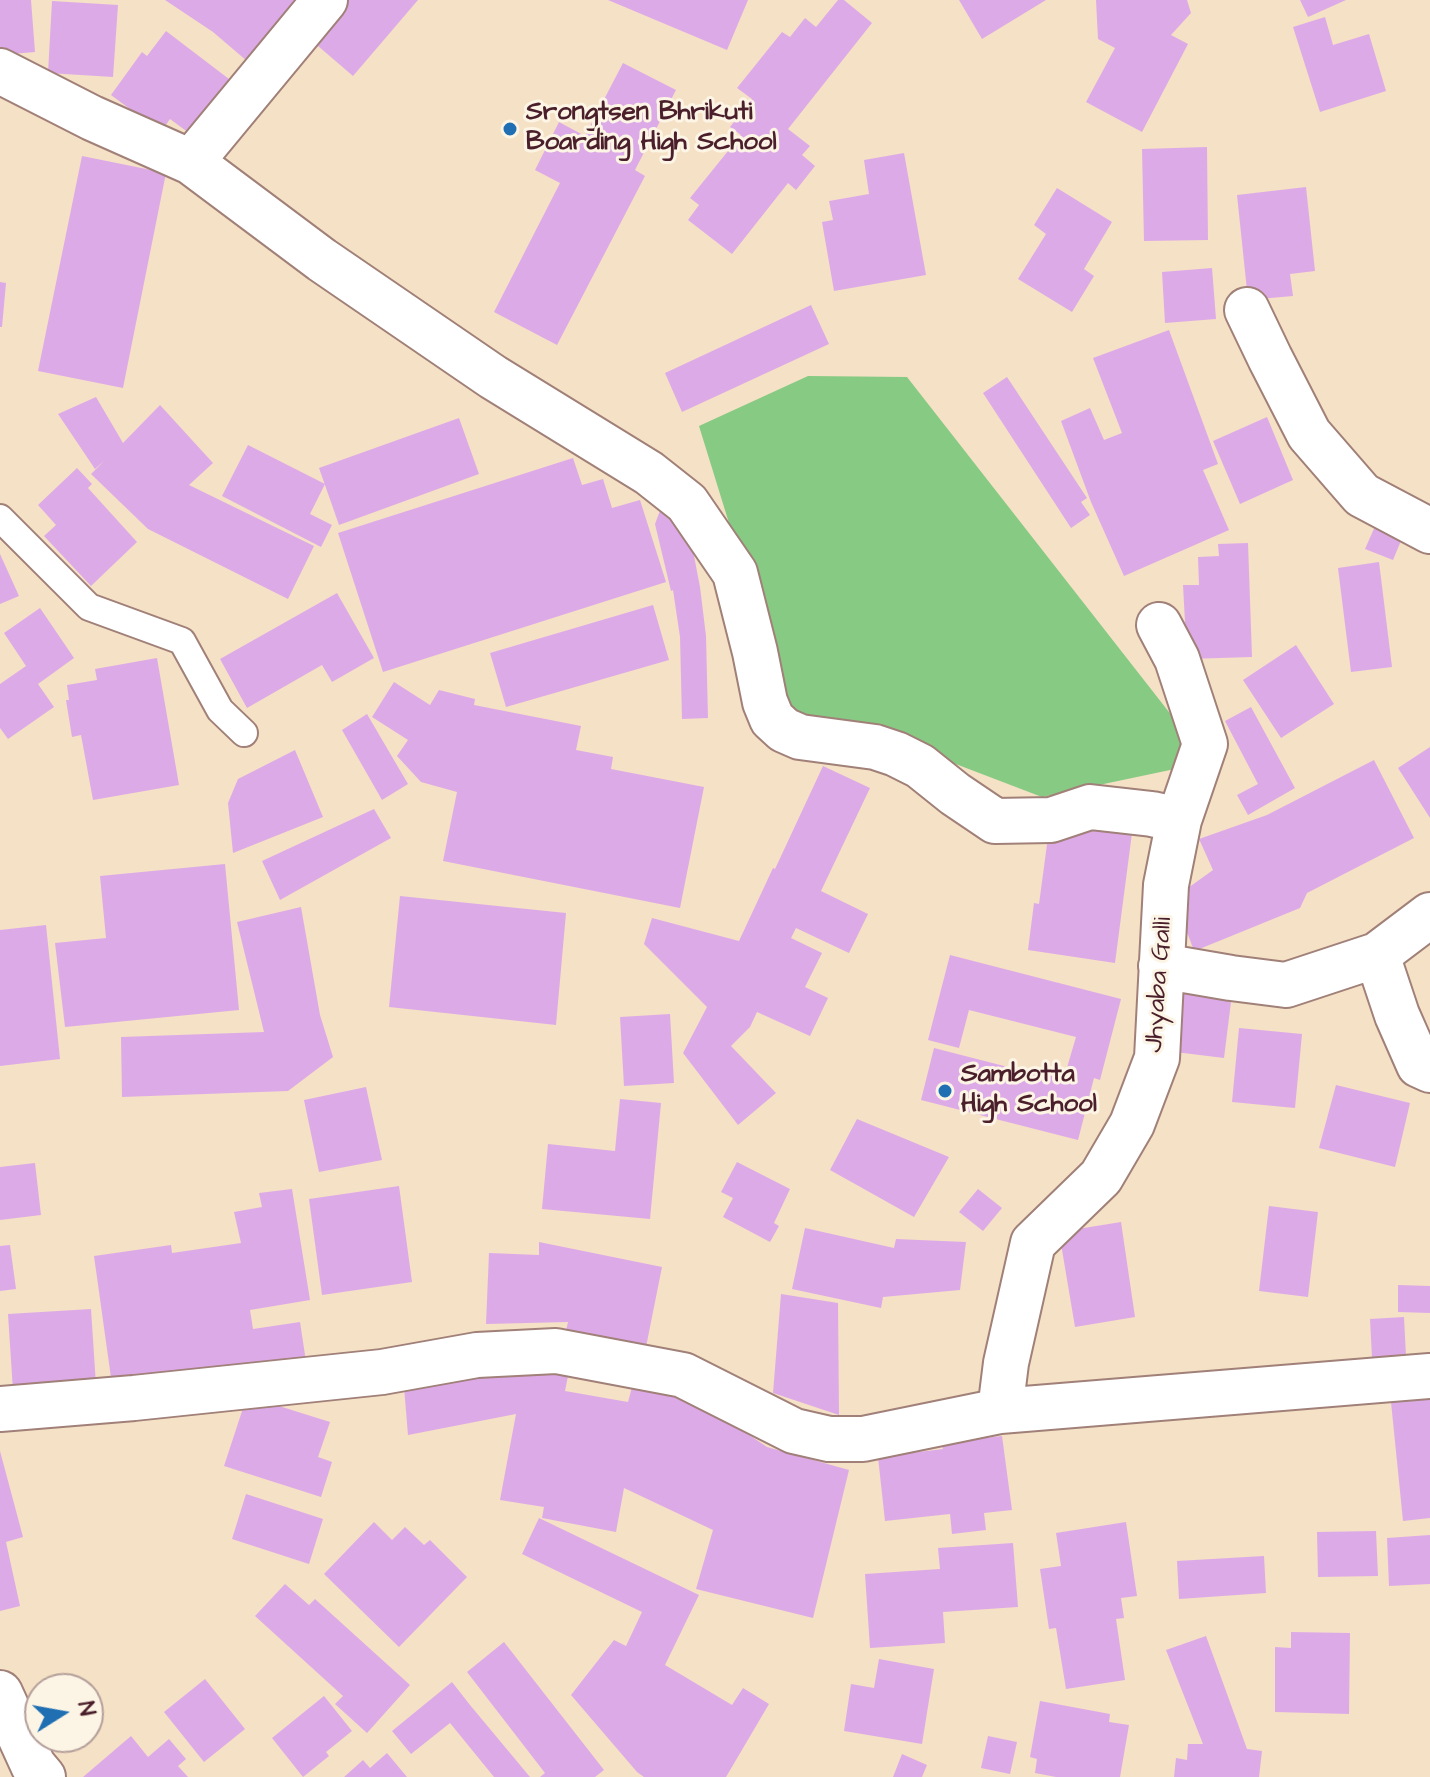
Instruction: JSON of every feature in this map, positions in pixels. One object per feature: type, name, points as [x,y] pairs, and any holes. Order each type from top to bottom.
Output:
[{"type":"street","points":[[191,162],[325,0]]},
{"type":"street","points":[[0,71],[92,118],[191,162],[322,260],[493,377],[649,473],[687,503],[735,573],[765,702],[772,719],[784,730],[800,737],[875,747],[896,754],[920,766],[995,821],[1051,820],[1090,807],[1179,820]]},
{"type":"street","points":[[1247,310],[1309,434],[1362,495],[1430,531]]},
{"type":"street","name":"Jhyaba Galli","points":[[1000,1411],[1006,1363],[1033,1243],[1101,1177],[1132,1124],[1157,1058],[1166,885],[1179,820],[1205,744],[1177,659],[1159,625]]},
{"type":"street","points":[[1161,966],[1286,985],[1377,955],[1430,915]]},
{"type":"street","points":[[1377,955],[1397,1015],[1419,1065],[1430,1070]]},
{"type":"street","points":[[0,1409],[382,1372],[477,1355],[556,1351],[683,1375],[794,1431],[829,1439],[863,1439],[1000,1411],[1430,1376]]},
{"type":"street","points":[[0,1693],[32,1773]]},
{"type":"lane","points":[[0,518],[89,607],[182,641],[220,710],[244,733]]},
{"type":"green space","points":[[808,376],[907,377],[1208,762],[1042,797],[940,758],[788,714],[699,426]]},
{"type":"building","points":[[0,0],[31,0],[35,52],[0,55]]},
{"type":"building","points":[[165,0],[309,0],[254,67],[213,32]]},
{"type":"building","points":[[333,0],[418,0],[353,76],[304,34]]},
{"type":"building","points":[[608,0],[748,0],[727,50]]},
{"type":"building","points":[[838,0],[844,0],[872,23],[788,129],[810,146],[802,155],[815,166],[796,190],[788,183],[732,254],[688,220],[699,205],[690,198],[741,135],[730,127],[752,99],[737,88],[782,32],[790,37],[805,18],[816,27]]},
{"type":"building","points":[[959,0],[1046,0],[982,39]]},
{"type":"building","points":[[1096,0],[1187,0],[1191,13],[1171,35],[1188,44],[1142,132],[1086,102],[1115,48],[1098,39]]},
{"type":"building","points":[[1300,0],[1346,0],[1308,17]]},
{"type":"building","points":[[52,1],[118,5],[113,77],[48,73]]},
{"type":"building","points":[[1325,17],[1333,45],[1369,34],[1386,91],[1320,112],[1293,27]]},
{"type":"building","points":[[166,31],[229,79],[189,133],[170,119],[161,132],[111,95],[142,52],[147,56]]},
{"type":"building","points":[[623,63],[676,90],[635,170],[645,176],[557,345],[494,312],[560,183],[535,170],[559,122],[585,136]]},
{"type":"building","points":[[1207,147],[1208,240],[1144,241],[1142,149]]},
{"type":"building","points":[[904,153],[926,275],[834,291],[822,222],[833,220],[829,201],[869,194],[864,160]]},
{"type":"building","points":[[82,156],[166,173],[123,388],[38,371]]},
{"type":"building","points":[[1306,187],[1315,271],[1290,274],[1293,296],[1248,300],[1237,195]]},
{"type":"building","points":[[1057,188],[1112,222],[1084,269],[1094,276],[1072,312],[1018,279],[1046,234],[1034,225]]},
{"type":"building","points":[[1212,268],[1216,319],[1165,323],[1162,272]]},
{"type":"building","points":[[0,282],[6,283],[2,327],[0,327]]},
{"type":"building","points":[[811,305],[829,344],[682,412],[665,373]]},
{"type":"building","points":[[1169,330],[1218,464],[1203,470],[1229,530],[1124,576],[1091,502],[1061,421],[1090,408],[1104,440],[1122,433],[1093,358]]},
{"type":"building","points":[[1007,377],[1087,498],[1081,502],[1090,515],[1071,528],[983,393]]},
{"type":"building","points":[[96,397],[123,443],[160,405],[213,463],[189,485],[314,546],[288,599],[148,529],[91,474],[104,461],[95,469],[58,414]]},
{"type":"building","points":[[1267,417],[1293,480],[1240,504],[1213,441]]},
{"type":"building","points":[[459,418],[479,474],[339,525],[319,468]]},
{"type":"building","points":[[248,445],[325,484],[310,514],[332,525],[321,547],[222,496]]},
{"type":"building","points":[[573,458],[582,485],[603,479],[612,508],[640,500],[666,582],[383,672],[338,533]]},
{"type":"building","points":[[77,468],[92,484],[88,488],[137,542],[91,586],[44,536],[56,525],[38,505]]},
{"type":"building","points":[[661,508],[690,535],[706,636],[708,718],[682,719],[680,637],[673,590],[655,524]]},
{"type":"building","points":[[1376,524],[1403,536],[1393,560],[1365,549]]},
{"type":"building","points":[[1248,543],[1252,657],[1187,659],[1183,585],[1199,585],[1198,557],[1219,556],[1218,544]]},
{"type":"building","points":[[0,554],[19,596],[0,604]]},
{"type":"building","points":[[1379,562],[1392,667],[1351,672],[1338,568]]},
{"type":"building","points":[[337,593],[374,658],[332,682],[322,665],[247,708],[220,659]]},
{"type":"building","points":[[653,605],[669,660],[506,707],[490,653]]},
{"type":"building","points":[[40,608],[74,658],[38,684],[54,707],[8,739],[0,728],[0,684],[26,666],[4,633]]},
{"type":"building","points":[[1296,645],[1334,704],[1281,738],[1243,680]]},
{"type":"building","points":[[157,658],[179,785],[93,800],[81,735],[72,737],[66,700],[69,700],[67,685],[97,680],[95,669]]},
{"type":"building","points":[[394,682],[430,705],[439,690],[475,699],[474,705],[581,726],[576,750],[613,757],[611,769],[704,787],[680,908],[443,861],[457,792],[421,782],[397,756],[408,740],[372,717]]},
{"type":"building","points":[[1251,707],[1295,788],[1248,815],[1237,795],[1258,784],[1225,721]]},
{"type":"building","points":[[367,714],[408,784],[382,800],[342,730]]},
{"type":"building","points":[[1430,747],[1430,818],[1398,768]]},
{"type":"building","points":[[295,750],[323,817],[233,853],[228,803],[238,779]]},
{"type":"building","points":[[1374,760],[1414,838],[1307,893],[1300,908],[1192,952],[1174,898],[1213,870],[1199,839],[1267,815]]},
{"type":"building","points":[[823,766],[870,788],[821,891],[868,914],[849,953],[796,928],[791,938],[822,953],[805,987],[828,998],[810,1036],[757,1012],[750,1027],[731,1046],[776,1093],[738,1125],[683,1053],[707,1007],[644,944],[652,918],[739,941]]},
{"type":"building","points":[[374,809],[391,838],[280,900],[262,861]]},
{"type":"building","points":[[1050,822],[1132,833],[1115,963],[1028,950],[1034,903],[1039,904]]},
{"type":"building","points":[[225,864],[239,1010],[65,1027],[55,943],[106,938],[100,876]]},
{"type":"building","points":[[400,896],[566,913],[556,1025],[389,1007]]},
{"type":"building","points":[[301,907],[320,1015],[333,1057],[288,1091],[122,1097],[121,1037],[264,1032],[237,922]]},
{"type":"building","points":[[46,925],[60,1059],[0,1066],[0,930]]},
{"type":"building","points":[[950,955],[1121,999],[1100,1080],[1094,1078],[1078,1140],[921,1100],[934,1048],[1039,1075],[1042,1065],[1066,1071],[1076,1037],[969,1010],[959,1048],[928,1040]]},
{"type":"building","points":[[1175,980],[1233,986],[1224,1058],[1167,1051]]},
{"type":"building","points":[[670,1014],[674,1083],[624,1086],[620,1017]]},
{"type":"building","points":[[1239,1028],[1302,1034],[1295,1108],[1232,1102]]},
{"type":"building","points":[[1336,1085],[1410,1103],[1395,1167],[1319,1148]]},
{"type":"building","points":[[366,1087],[382,1160],[319,1172],[304,1100]]},
{"type":"building","points":[[620,1099],[661,1103],[650,1219],[542,1209],[548,1144],[615,1151]]},
{"type":"building","points":[[857,1119],[949,1157],[914,1217],[830,1170]]},
{"type":"building","points":[[737,1162],[790,1189],[774,1223],[779,1226],[770,1242],[723,1217],[733,1198],[721,1192]]},
{"type":"building","points":[[35,1163],[41,1215],[0,1220],[0,1167]]},
{"type":"building","points":[[399,1186],[412,1282],[322,1295],[309,1199]]},
{"type":"building","points":[[292,1189],[310,1300],[250,1310],[253,1329],[300,1322],[307,1368],[113,1392],[94,1256],[171,1245],[172,1253],[241,1243],[234,1212],[262,1207],[259,1193]]},
{"type":"building","points":[[978,1189],[1002,1208],[983,1231],[959,1212]]},
{"type":"building","points":[[1269,1206],[1318,1212],[1308,1297],[1259,1291]]},
{"type":"building","points":[[1121,1222],[1135,1317],[1075,1327],[1059,1232]]},
{"type":"building","points":[[805,1228],[894,1248],[896,1239],[966,1242],[960,1290],[883,1297],[881,1308],[792,1289]]},
{"type":"building","points":[[539,1242],[662,1267],[646,1347],[566,1331],[568,1322],[486,1324],[489,1253],[539,1255]]},
{"type":"building","points":[[10,1245],[16,1289],[0,1291],[0,1246]]},
{"type":"building","points":[[1398,1285],[1430,1286],[1430,1313],[1398,1312]]},
{"type":"building","points":[[781,1294],[838,1303],[839,1415],[773,1393]]},
{"type":"building","points":[[91,1309],[96,1385],[13,1391],[8,1314]]},
{"type":"building","points":[[1404,1317],[1406,1356],[1372,1358],[1370,1319]]},
{"type":"building","points":[[525,1363],[569,1371],[565,1391],[628,1402],[635,1376],[693,1397],[767,1447],[849,1470],[813,1618],[696,1589],[713,1530],[624,1488],[616,1532],[542,1518],[544,1507],[500,1500],[516,1414],[408,1435],[404,1387]]},
{"type":"building","points":[[247,1396],[330,1422],[318,1457],[332,1462],[321,1497],[224,1466]]},
{"type":"building","points":[[1430,1398],[1430,1518],[1403,1521],[1391,1402]]},
{"type":"building","points":[[1002,1436],[1012,1510],[984,1513],[986,1530],[952,1534],[950,1514],[885,1521],[878,1457],[943,1449],[941,1443]]},
{"type":"building","points":[[0,1451],[23,1537],[6,1542],[20,1606],[0,1611]]},
{"type":"building","points":[[246,1494],[323,1519],[309,1564],[232,1539]]},
{"type":"building","points":[[539,1518],[699,1595],[665,1665],[732,1705],[743,1688],[769,1704],[726,1777],[644,1777],[571,1695],[614,1640],[626,1646],[642,1612],[522,1554]]},
{"type":"building","points":[[374,1522],[392,1540],[405,1527],[424,1545],[430,1540],[467,1577],[399,1647],[324,1574]]},
{"type":"building","points":[[1126,1522],[1137,1596],[1121,1598],[1124,1618],[1116,1619],[1125,1680],[1066,1689],[1056,1628],[1049,1629],[1040,1569],[1061,1566],[1056,1533]]},
{"type":"building","points":[[1376,1531],[1378,1576],[1318,1577],[1317,1532]]},
{"type":"building","points":[[1430,1535],[1430,1584],[1389,1586],[1387,1538]]},
{"type":"building","points":[[1013,1543],[1018,1607],[943,1612],[945,1643],[870,1648],[865,1574],[940,1569],[938,1548]]},
{"type":"building","points":[[1264,1556],[1266,1593],[1179,1599],[1177,1561]]},
{"type":"building","points":[[285,1584],[309,1605],[315,1599],[410,1685],[367,1733],[335,1704],[343,1696],[255,1616]]},
{"type":"building","points":[[1291,1632],[1350,1633],[1349,1714],[1275,1712],[1275,1647],[1291,1648]]},
{"type":"building","points":[[1206,1636],[1247,1749],[1262,1751],[1259,1777],[1174,1777],[1176,1758],[1187,1760],[1188,1744],[1203,1744],[1166,1650]]},
{"type":"building","points":[[504,1642],[604,1770],[595,1777],[540,1777],[545,1773],[467,1672]]},
{"type":"building","points":[[879,1659],[934,1669],[922,1744],[844,1731],[851,1684],[874,1688]]},
{"type":"building","points":[[205,1679],[245,1729],[204,1762],[164,1712]]},
{"type":"building","points":[[452,1682],[530,1777],[494,1777],[450,1723],[411,1754],[392,1731]]},
{"type":"building","points":[[324,1696],[352,1731],[326,1752],[329,1756],[303,1777],[272,1738]]},
{"type":"building","points":[[1040,1701],[1110,1714],[1109,1722],[1129,1725],[1120,1777],[1056,1777],[1035,1773],[1037,1759],[1030,1757]]},
{"type":"building","points":[[131,1736],[148,1757],[169,1739],[186,1759],[178,1766],[188,1777],[83,1777]]},
{"type":"building","points":[[988,1736],[1017,1742],[1010,1774],[981,1768]]},
{"type":"building","points":[[387,1753],[407,1777],[344,1777],[363,1760],[370,1768]]},
{"type":"building","points":[[902,1754],[927,1765],[922,1777],[893,1777]]},
{"type":"place","name":"Srongtsen Bhrikuti Boarding High School","points":[[510,129]]},
{"type":"place","name":"Sambotta High School","points":[[945,1091]]}]
